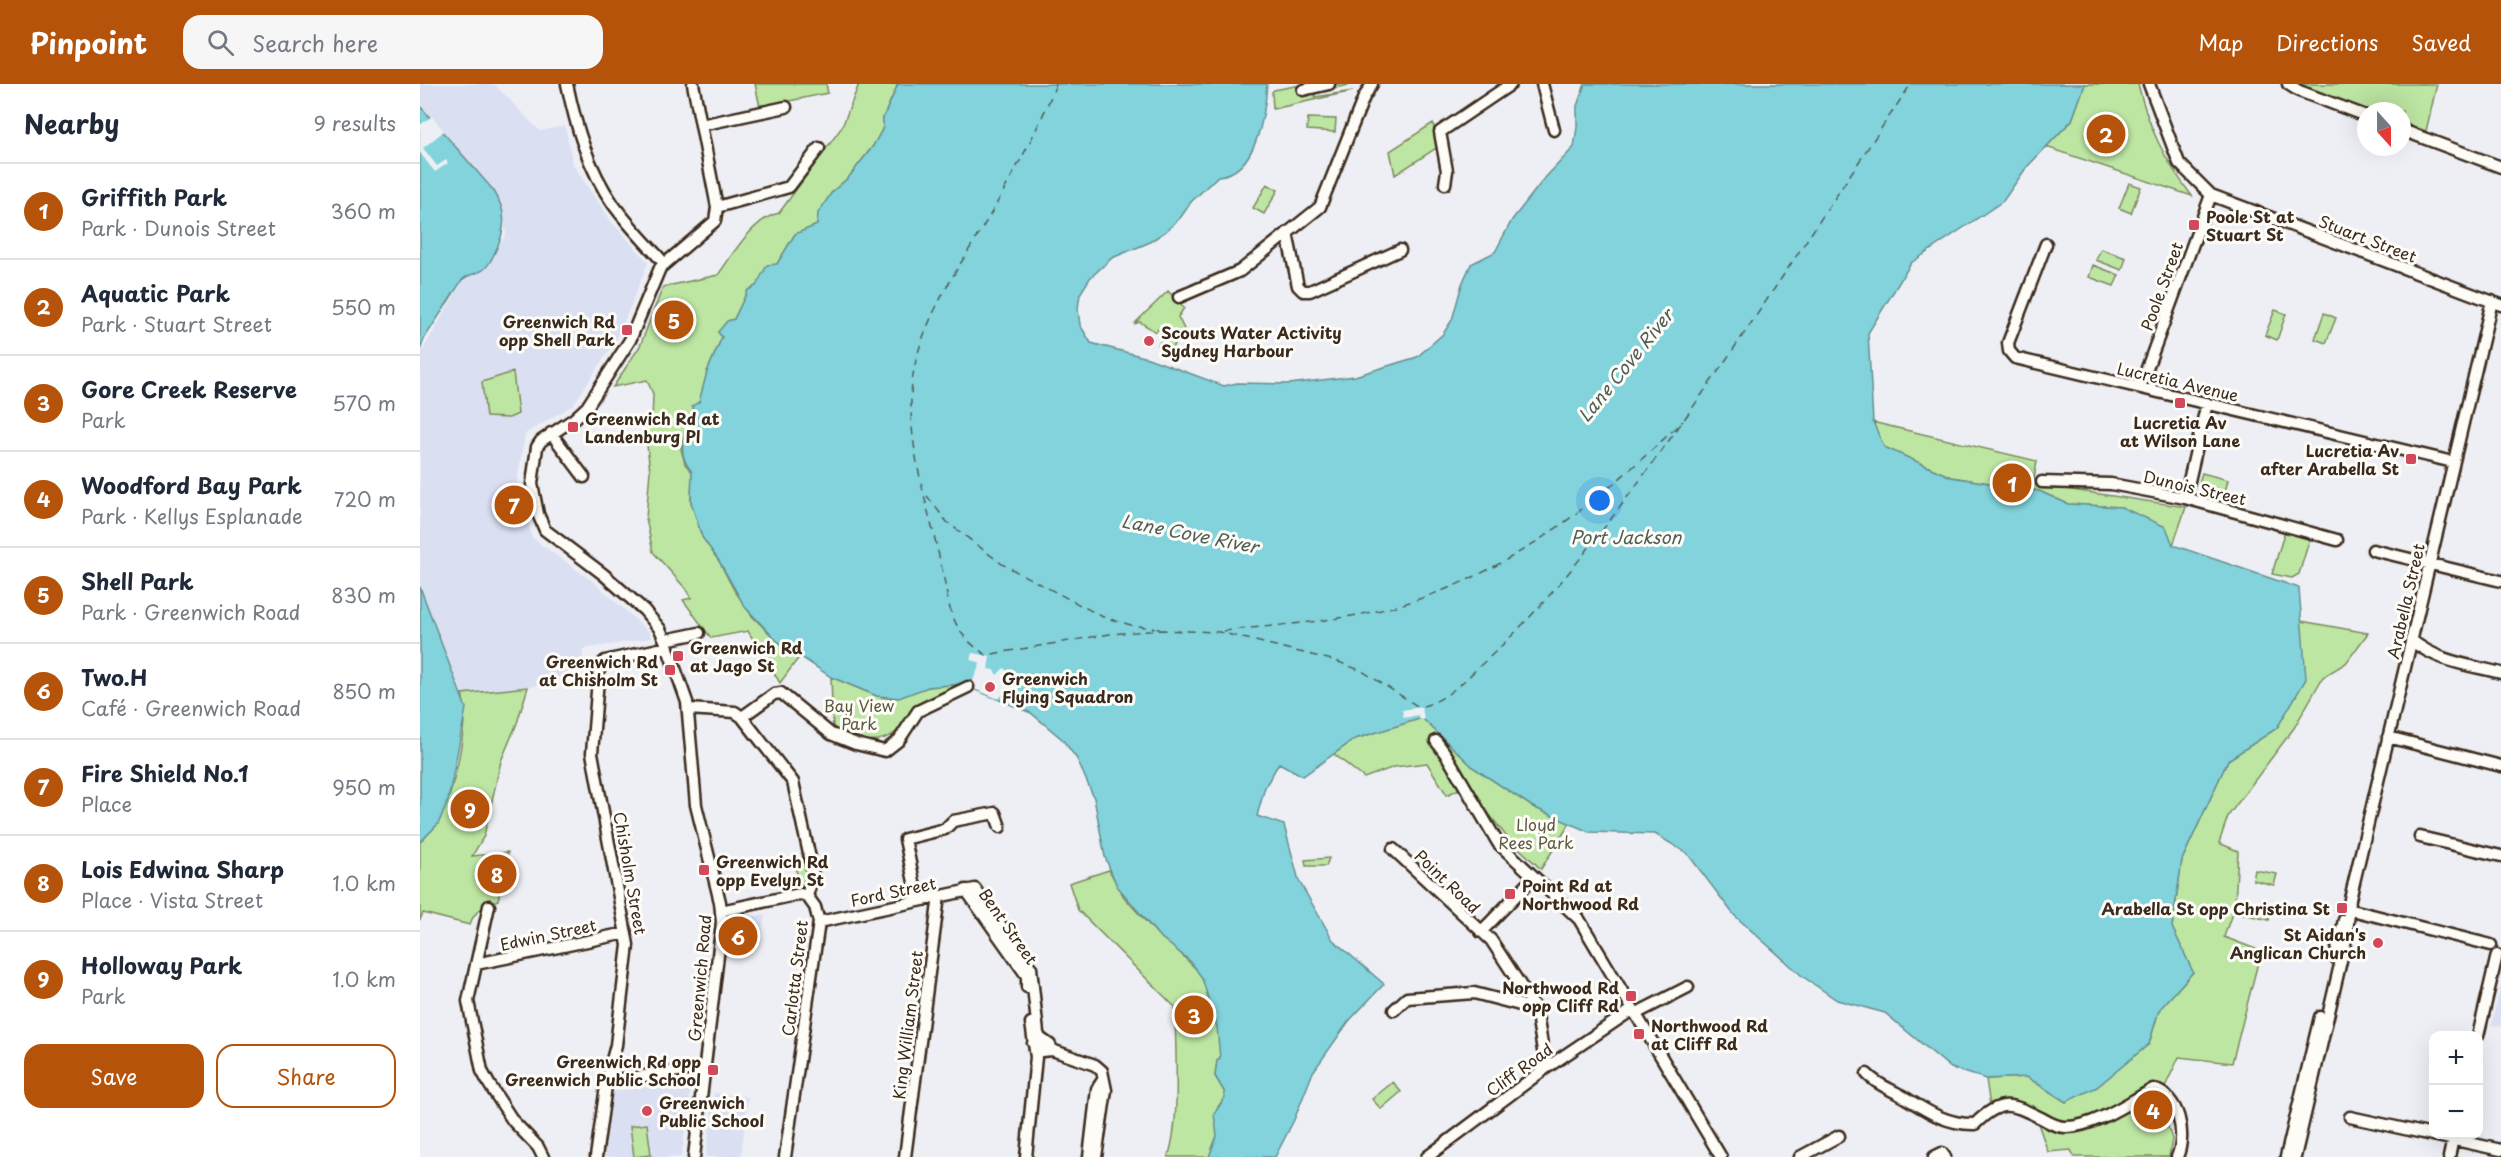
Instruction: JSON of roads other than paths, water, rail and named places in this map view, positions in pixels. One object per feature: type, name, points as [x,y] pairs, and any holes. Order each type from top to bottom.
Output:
[{"type":"street","points":[[567,84],[579,137],[590,163],[613,203],[664,263],[712,225],[717,215],[693,84]]},
{"type":"street","points":[[1303,90],[1329,84]]},
{"type":"street","points":[[1179,297],[1240,271],[1320,207],[1364,97],[1372,84]]},
{"type":"street","points":[[1445,184],[1447,171],[1440,132],[1511,84]]},
{"type":"street","points":[[1542,84],[1554,130]]},
{"type":"street","name":"Stuart Street","points":[[2149,84],[2179,163],[2211,195],[2496,303]]},
{"type":"street","points":[[2288,84],[2299,92],[2357,114]]},
{"type":"street","points":[[701,124],[786,107]]},
{"type":"street","points":[[2411,133],[2501,167]]},
{"type":"street","points":[[717,207],[789,187],[819,148]]},
{"type":"street","name":"Poole Street","points":[[2140,387],[2211,195]]},
{"type":"street","points":[[1287,233],[1298,286],[1303,291],[1310,291],[1401,250]]},
{"type":"street","name":"Lucretia Avenue","points":[[2046,244],[2008,343],[2009,351],[2015,358],[2453,462]]},
{"type":"street","name":"Greenwich Road","points":[[664,263],[656,275],[630,340],[586,407],[574,419],[551,433],[537,447],[533,463],[532,484],[541,522],[551,535],[603,574],[644,610],[660,629],[684,691],[688,710],[696,805],[721,911],[722,940],[694,1157]]},
{"type":"street","name":"Arabella Street","points":[[2286,1157],[2339,934],[2348,909],[2453,462],[2496,303]]},
{"type":"street","points":[[2185,498],[2207,403]]},
{"type":"street","points":[[551,433],[584,477]]},
{"type":"street","name":"Dunois Street","points":[[2042,482],[2111,484],[2185,498],[2337,540]]},
{"type":"street","points":[[2373,550],[2501,581]]},
{"type":"street","points":[[667,644],[699,633]]},
{"type":"street","points":[[2411,640],[2427,653],[2440,658],[2501,673]]},
{"type":"street","name":"Chisholm Street","points":[[596,1157],[608,1079],[616,1045],[628,945],[592,753],[599,667],[605,661],[667,644]]},
{"type":"street","points":[[688,710],[735,712],[742,717],[774,694],[781,693],[831,734],[855,744],[885,751],[899,740],[918,711],[968,687]]},
{"type":"street","name":"Carlotta Street","points":[[742,717],[793,782],[812,867],[813,876],[807,896],[815,906],[819,922],[785,1157]]},
{"type":"street","points":[[2388,737],[2501,766]]},
{"type":"street","points":[[1436,741],[1498,843],[1579,919],[1721,1157]]},
{"type":"street","points":[[918,901],[905,839],[945,829],[952,821],[995,813],[1000,827]]},
{"type":"street","points":[[2420,837],[2501,856]]},
{"type":"street","name":"Point Road","points":[[1393,849],[1481,932],[1533,878]]},
{"type":"street","name":"Ford Street","points":[[819,922],[970,890]]},
{"type":"street","name":"Bent Street","points":[[970,890],[1026,976],[1036,1057],[1026,1157]]},
{"type":"street","name":"Bent Street","points":[[970,890],[1031,968],[1038,1033],[1052,1050]]},
{"type":"street","points":[[721,911],[800,894],[807,896]]},
{"type":"street","name":"King William Street","points":[[905,1157],[939,896]]},
{"type":"street","points":[[489,906],[468,1001],[482,1071],[513,1121],[538,1147],[543,1157]]},
{"type":"street","points":[[2348,909],[2498,947],[2479,1031]]},
{"type":"street","name":"Arabella Street","points":[[2295,1157],[2347,935],[2348,909]]},
{"type":"street","points":[[1481,932],[1491,940],[1536,1009],[1546,1068]]},
{"type":"street","name":"Edwin Street","points":[[476,964],[626,933]]},
{"type":"street","name":"Cliff Road","points":[[1427,1157],[1546,1068],[1634,1012],[1688,987]]},
{"type":"street","points":[[1394,1010],[1407,998],[1474,993],[1536,1009]]},
{"type":"street","points":[[1033,1043],[1042,1051],[1052,1050],[1095,1065],[1102,1071],[1106,1090],[1096,1157]]},
{"type":"street","points":[[608,1079],[623,1079],[706,1067]]},
{"type":"street","points":[[1867,1074],[1874,1082],[1903,1096],[1930,1114],[1960,1125],[1975,1124],[1992,1109],[2001,1105],[2015,1105],[2056,1126],[2065,1128],[2084,1124],[2105,1115],[2153,1089],[2162,1091],[2169,1097],[2176,1113],[2182,1138],[2177,1157]]},
{"type":"street","points":[[1089,1157],[1097,1089],[1103,1080]]},
{"type":"street","points":[[2350,1117],[2429,1132]]},
{"type":"street","points":[[1800,1157],[1820,1152],[1839,1136]]},
{"type":"street","points":[[2449,1157],[2454,1139]]},
{"type":"street","points":[[2461,1139],[2501,1150]]},
{"type":"water","name":"Port Jackson","points":[[898,84],[1267,84],[1261,126],[1250,154],[1241,165],[1231,173],[1218,176],[1165,232],[1148,243],[1112,258],[1090,278],[1080,294],[1078,309],[1080,325],[1091,343],[1148,358],[1224,386],[1237,383],[1289,384],[1355,376],[1417,357],[1443,334],[1452,320],[1462,284],[1471,264],[1495,252],[1512,220],[1544,179],[1574,147],[1577,106],[1585,84],[2085,84],[2072,120],[2026,168],[2003,201],[1911,263],[1868,333],[1873,422],[1884,447],[1951,477],[2039,491],[2068,504],[2121,507],[2166,527],[2173,545],[2299,588],[2306,679],[2277,728],[2228,760],[2182,860],[2172,927],[2193,972],[2159,1010],[2149,1044],[2097,1087],[2066,1102],[2027,1077],[1986,1079],[1951,1068],[1885,1013],[1837,1000],[1802,976],[1734,915],[1687,853],[1655,834],[1589,832],[1533,807],[1474,768],[1422,718],[1355,739],[1303,776],[1279,763],[1265,787],[1257,816],[1284,825],[1299,881],[1333,940],[1384,984],[1349,1021],[1313,1072],[1294,1120],[1275,1157],[1209,1157],[1217,1136],[1214,1114],[1225,1097],[1215,1076],[1217,1061],[1220,1058],[1217,1027],[1202,978],[1191,962],[1158,935],[1117,886],[1105,857],[1094,798],[1077,759],[1062,739],[1031,713],[961,684],[928,687],[899,698],[877,696],[831,677],[776,640],[745,607],[719,561],[702,537],[691,502],[692,472],[684,458],[683,444],[697,417],[692,406],[699,402],[707,372],[722,337],[718,332],[727,321],[734,319],[748,290],[756,286],[767,265],[777,264],[795,234],[817,225],[818,213],[832,192],[849,177],[873,146],[883,128],[883,118]]},
{"type":"water","points":[[420,106],[494,191],[504,220],[499,242],[489,263],[483,270],[462,280],[424,339],[420,351]]},
{"type":"water","points":[[420,587],[466,708],[448,801],[438,824],[420,842]]},
{"type":"place","name":"Aquatic Park","points":[[2106,134]]},
{"type":"place","name":"Poole St at Stuart St","points":[[2194,225]]},
{"type":"place","name":"Shell Park","points":[[674,320]]},
{"type":"place","name":"Greenwich Rd opp Shell Park","points":[[627,330]]},
{"type":"place","name":"Scouts Water Activity Sydney Harbour","points":[[1149,341]]},
{"type":"place","name":"Lucretia Av at Wilson Lane","points":[[2180,403]]},
{"type":"place","name":"Greenwich Rd at Landenburg Pl","points":[[573,427]]},
{"type":"place","name":"Lucretia Av after Arabella St","points":[[2411,459]]},
{"type":"place","name":"Griffith Park","points":[[2012,483]]},
{"type":"place","name":"Fire Shield No.1","points":[[514,505]]},
{"type":"place","name":"Greenwich Rd at Jago St","points":[[678,656]]},
{"type":"place","name":"Greenwich Rd at Chisholm St","points":[[670,670]]},
{"type":"place","name":"Greenwich Flying Squadron","points":[[990,687]]},
{"type":"place","name":"Holloway Park","points":[[470,809]]},
{"type":"place","name":"Greenwich Rd opp Evelyn St","points":[[704,870]]},
{"type":"place","name":"Lois Edwina Sharp","points":[[497,874]]},
{"type":"place","name":"Point Rd at Northwood Rd","points":[[1510,894]]},
{"type":"place","name":"Arabella St opp Christina St","points":[[2342,908]]},
{"type":"place","name":"Two.H","points":[[738,936]]},
{"type":"place","name":"St Aidan's Anglican Church","points":[[2378,943]]},
{"type":"place","name":"Northwood Rd opp Cliff Rd","points":[[1631,996]]},
{"type":"place","name":"Gore Creek Reserve","points":[[1194,1015]]},
{"type":"place","name":"Northwood Rd at Cliff Rd","points":[[1639,1034]]},
{"type":"place","name":"Greenwich Rd opp Greenwich Public School","points":[[713,1070]]},
{"type":"place","name":"Woodford Bay Park","points":[[2153,1110]]},
{"type":"place","name":"Greenwich Public School","points":[[647,1111]]},
{"type":"water label","name":"Lane Cove River","points":[[1625,365]]},
{"type":"water label","name":"Lane Cove River","points":[[1190,533]]},
{"type":"park label","name":"Bay View Park","points":[[859,714]]},
{"type":"park label","name":"Lloyd Rees Park","points":[[1536,833]]}]
